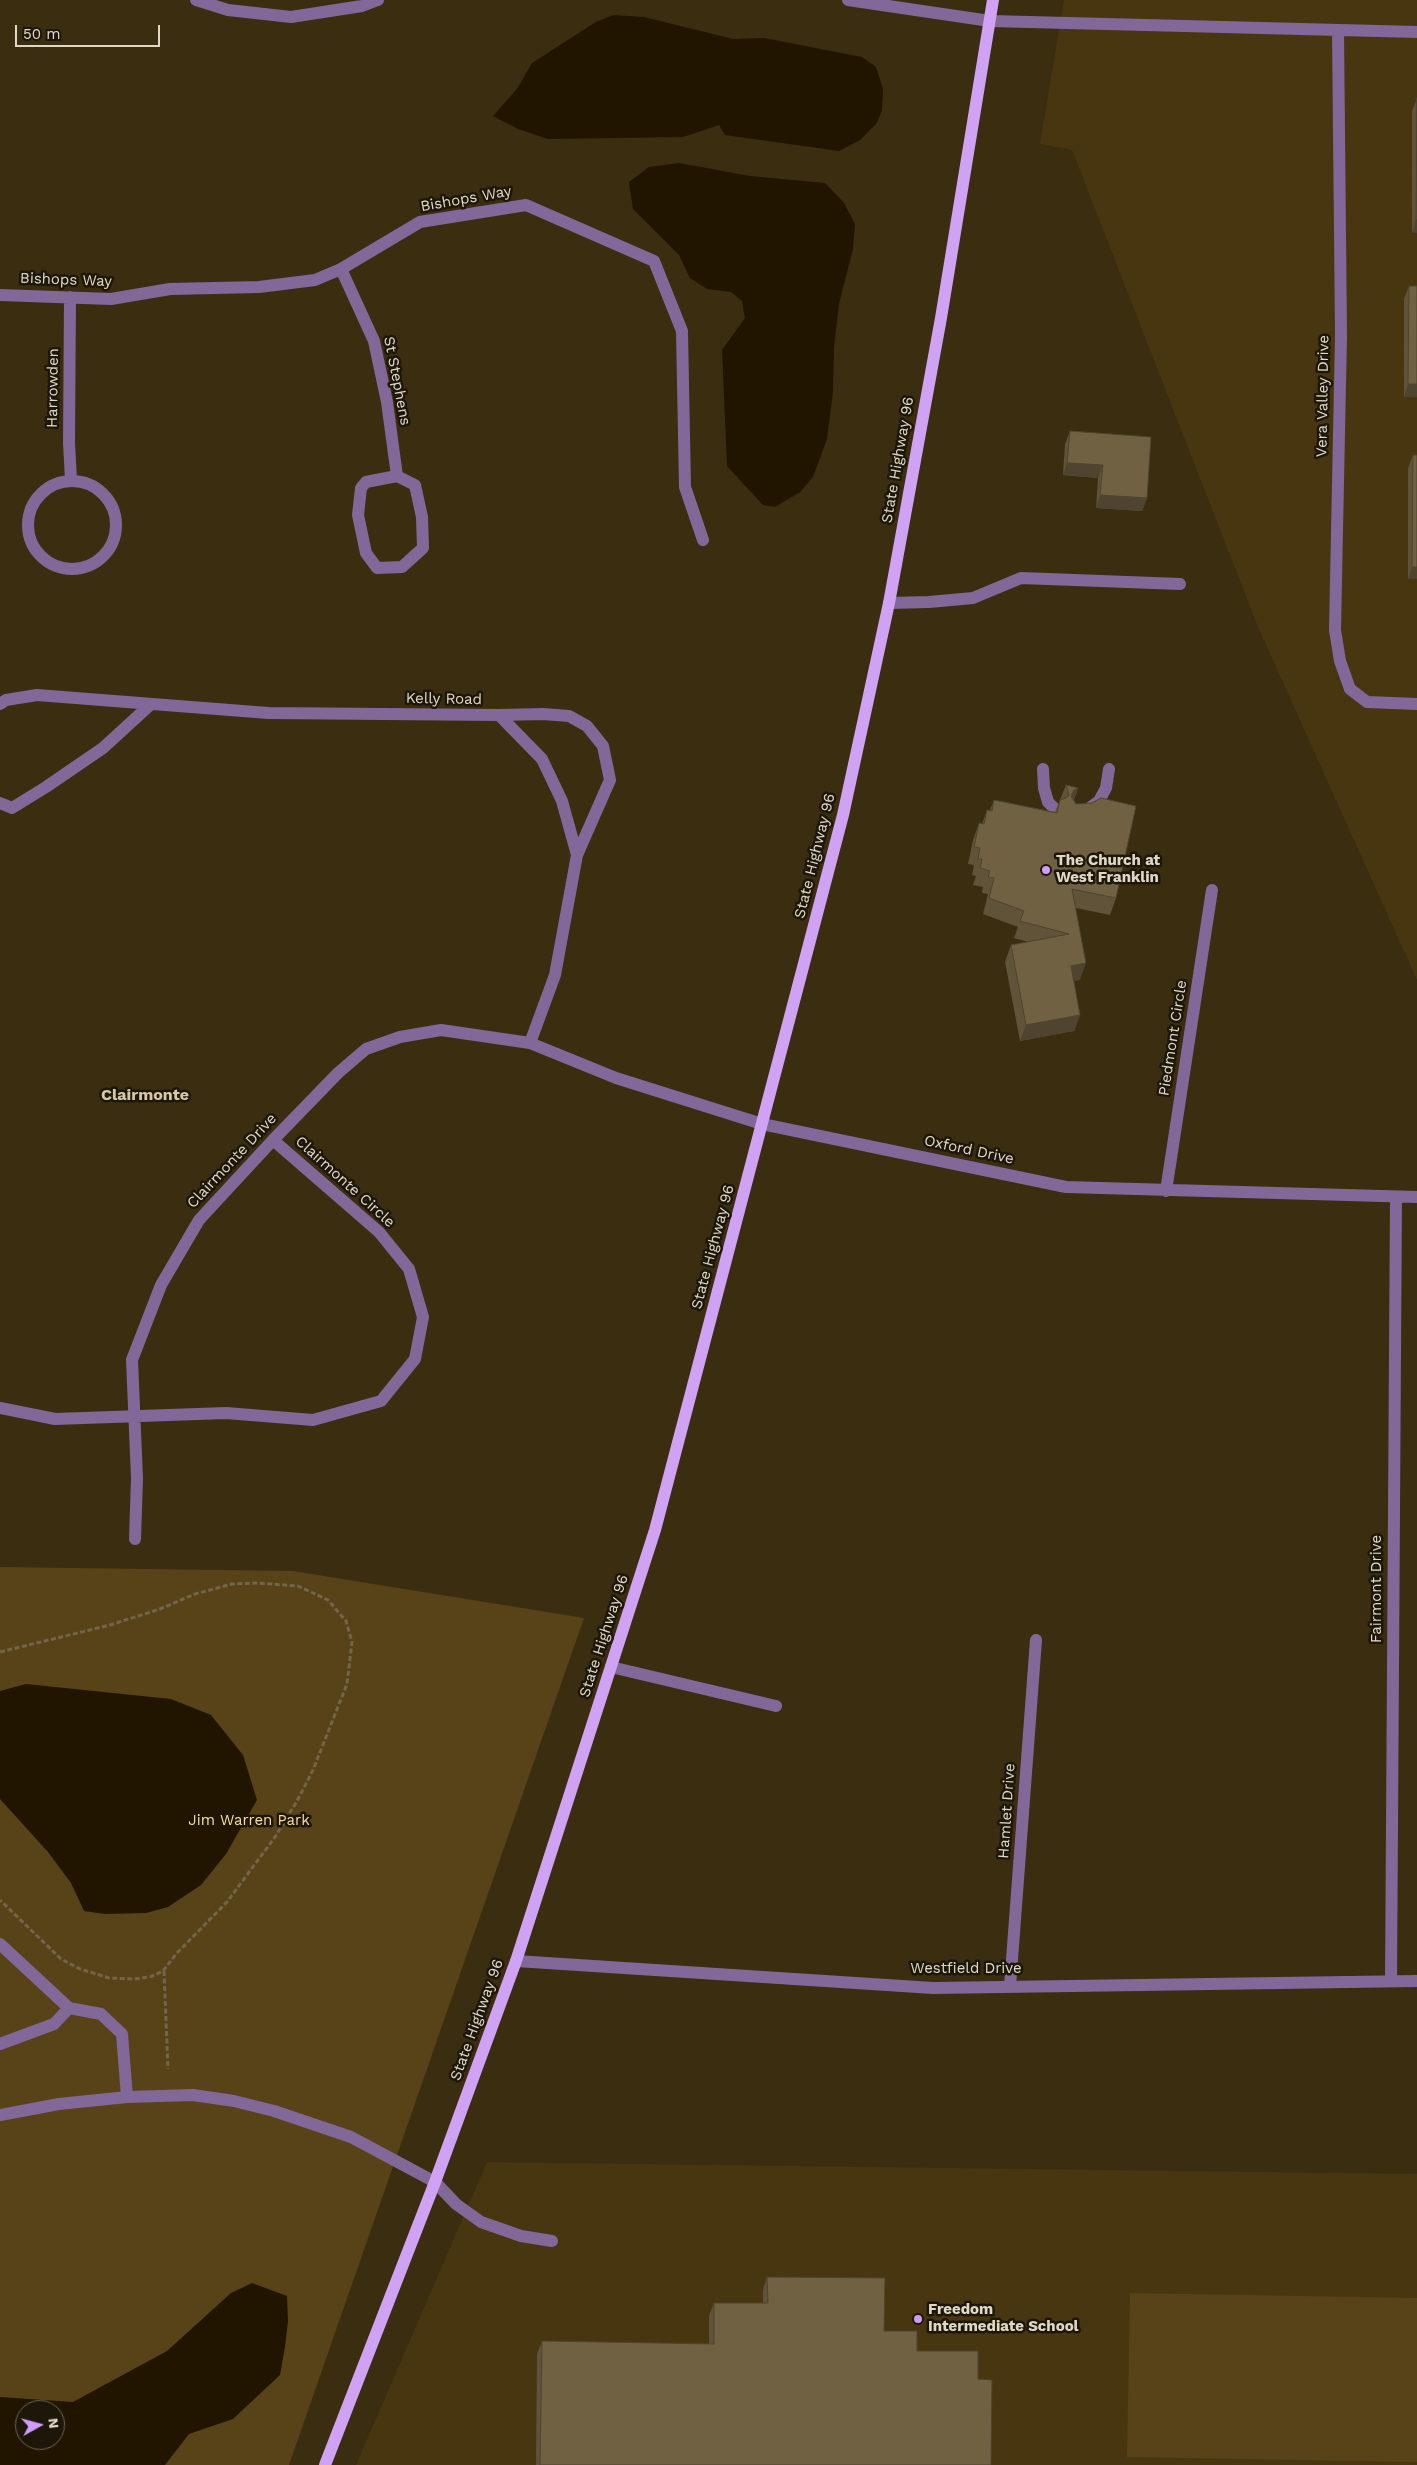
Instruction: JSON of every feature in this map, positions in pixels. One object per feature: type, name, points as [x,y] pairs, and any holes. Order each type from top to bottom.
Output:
[{"type":"main road","name":"State Highway 96","points":[[325,2465],[436,2182],[516,1960],[655,1530],[843,815],[888,603],[941,318],[990,22],[992,0]]},
{"type":"street","points":[[196,0],[228,10],[291,17],[362,6],[378,0]]},
{"type":"street","points":[[848,0],[990,22],[1417,32]]},
{"type":"street","name":"Vera Valley Drive","points":[[1338,30],[1341,336],[1335,630],[1340,661],[1350,689],[1367,702],[1417,704]]},
{"type":"street","name":"Bishops Way","points":[[0,294],[112,299],[170,289],[260,287],[315,280],[341,269],[420,222],[526,205],[654,261],[682,331],[685,487],[703,540]]},
{"type":"street","name":"St Stephens","points":[[341,269],[374,341],[386,402],[397,476]]},
{"type":"street","name":"Harrowden","points":[[70,297],[69,443],[71,480]]},
{"type":"street","points":[[397,476],[414,485],[422,517],[423,548],[402,567],[377,568],[366,553],[358,515],[361,488],[366,482],[397,476]]},
{"type":"street","points":[[71,480],[86,482],[100,489],[110,501],[116,523],[112,545],[103,557],[90,566],[76,570],[62,568],[43,558],[30,541],[28,527],[32,506],[45,490],[57,482],[71,480]]},
{"type":"street","points":[[888,603],[973,598],[1021,578],[1180,584]]},
{"type":"street","name":"Kelly Road","points":[[0,704],[6,700],[37,695],[268,713],[499,715],[542,759],[562,801],[577,855],[555,975],[530,1043]]},
{"type":"street","points":[[0,803],[12,808],[46,787],[103,748],[151,704]]},
{"type":"street","points":[[499,715],[543,714],[569,716],[587,726],[603,746],[610,780],[577,855]]},
{"type":"street","points":[[1073,814],[1085,812],[1099,800],[1106,788],[1109,769]]},
{"type":"street","points":[[1043,770],[1044,788],[1048,802],[1055,809]]},
{"type":"street","name":"Piedmont Circle","points":[[1166,1191],[1212,890]]},
{"type":"street","name":"Clairmonte Drive","points":[[135,1539],[137,1478],[132,1360],[161,1285],[199,1220],[338,1072],[366,1049],[400,1037],[441,1030],[530,1043]]},
{"type":"street","name":"Oxford Drive","points":[[530,1043],[616,1078],[762,1124],[1066,1187],[1417,1197]]},
{"type":"street","name":"Clairmonte Circle","points":[[0,1408],[55,1419],[135,1418],[226,1413],[313,1420],[381,1401],[415,1359],[423,1317],[409,1269],[379,1232],[273,1140]]},
{"type":"street","name":"Fairmont Drive","points":[[1391,1981],[1396,1197]]},
{"type":"street","name":"Hamlet Drive","points":[[1010,1986],[1036,1640]]},
{"type":"street","points":[[611,1667],[776,1706]]},
{"type":"street","points":[[0,1944],[69,2008],[101,2014],[122,2034],[127,2097]]},
{"type":"street","name":"Westfield Drive","points":[[516,1960],[933,1988],[1417,1981]]},
{"type":"street","points":[[0,2044],[54,2024],[69,2008]]},
{"type":"street","points":[[0,2115],[59,2104],[127,2097],[192,2095],[234,2101],[274,2111],[351,2137],[436,2182],[456,2204],[481,2222],[521,2236],[552,2240]]},
{"type":"path","points":[[0,1652],[110,1625],[160,1609],[195,1594],[232,1584],[298,1586],[328,1600],[346,1621],[352,1642],[347,1684],[314,1770],[275,1837],[227,1902],[176,1954],[164,1970],[150,1977],[134,1979],[109,1978],[80,1969],[61,1959],[0,1900]]},
{"type":"path","points":[[164,1970],[168,2069]]},
{"type":"shaded area","points":[[1064,0],[1417,0],[1417,980],[1258,627],[1072,150],[1040,144]]},
{"type":"shaded area","points":[[613,15],[644,17],[733,39],[764,38],[862,57],[876,67],[883,89],[882,111],[876,124],[860,140],[839,151],[725,135],[719,125],[683,137],[548,139],[518,129],[493,116],[517,89],[532,63],[596,22]]},
{"type":"shaded area","points":[[679,163],[750,176],[825,183],[844,203],[855,224],[853,249],[839,304],[834,347],[833,392],[827,439],[813,477],[800,492],[775,507],[763,505],[727,466],[722,350],[745,318],[742,301],[731,292],[707,289],[690,278],[679,255],[633,209],[629,182],[649,167]]},
{"type":"shaded area","points":[[26,1684],[171,1699],[211,1715],[243,1755],[257,1800],[226,1854],[201,1885],[168,1907],[146,1913],[105,1914],[84,1911],[71,1883],[48,1852],[0,1799],[0,1691]]},
{"type":"shaded area","name":"Freedom Intermediate School","points":[[487,2162],[1417,2174],[1417,2465],[356,2465]]},
{"type":"shaded area","points":[[252,2283],[287,2296],[288,2321],[280,2375],[233,2419],[189,2434],[165,2465],[0,2465],[0,2397],[44,2400],[15,2400],[15,2450],[65,2450],[65,2401],[73,2402],[167,2351],[231,2293]]},
{"type":"green space","name":"Jim Warren Park","points":[[0,1567],[293,1571],[584,1618],[289,2465],[0,2465]]},
{"type":"green space","points":[[1130,2293],[1417,2298],[1417,2462],[1127,2457]]},
{"type":"building","points":[[1417,98],[1417,220],[1416,220]]},
{"type":"building","points":[[1409,286],[1417,286],[1417,384],[1408,384]]},
{"type":"building","points":[[1070,431],[1151,437],[1147,498],[1100,495],[1103,465],[1067,463]]},
{"type":"building","points":[[1413,455],[1417,455],[1417,567],[1412,567]]},
{"type":"building","points":[[1066,785],[1078,788],[1074,790],[1071,796],[1076,804],[1092,803],[1101,798],[1136,806],[1116,898],[1072,889],[1086,963],[1071,966],[1080,1015],[1026,1025],[1011,945],[1069,934],[1020,921],[1024,911],[989,898],[994,878],[988,877],[990,871],[980,868],[982,859],[978,859],[980,848],[974,847],[979,823],[984,824],[987,810],[992,811],[994,800],[1057,813],[1060,800],[1069,795]]},
{"type":"building","name":"Freedom Intermediate School","points":[[767,2277],[885,2278],[884,2331],[917,2331],[917,2351],[978,2351],[978,2379],[992,2380],[991,2465],[540,2465],[542,2341],[714,2344],[714,2303],[768,2303]]},
{"type":"place","name":"The Church at West Franklin","points":[[1046,870]]},
{"type":"place","name":"Freedom Intermediate School","points":[[918,2319]]},
{"type":"district","name":"Clairmonte","points":[[145,1095]]}]
